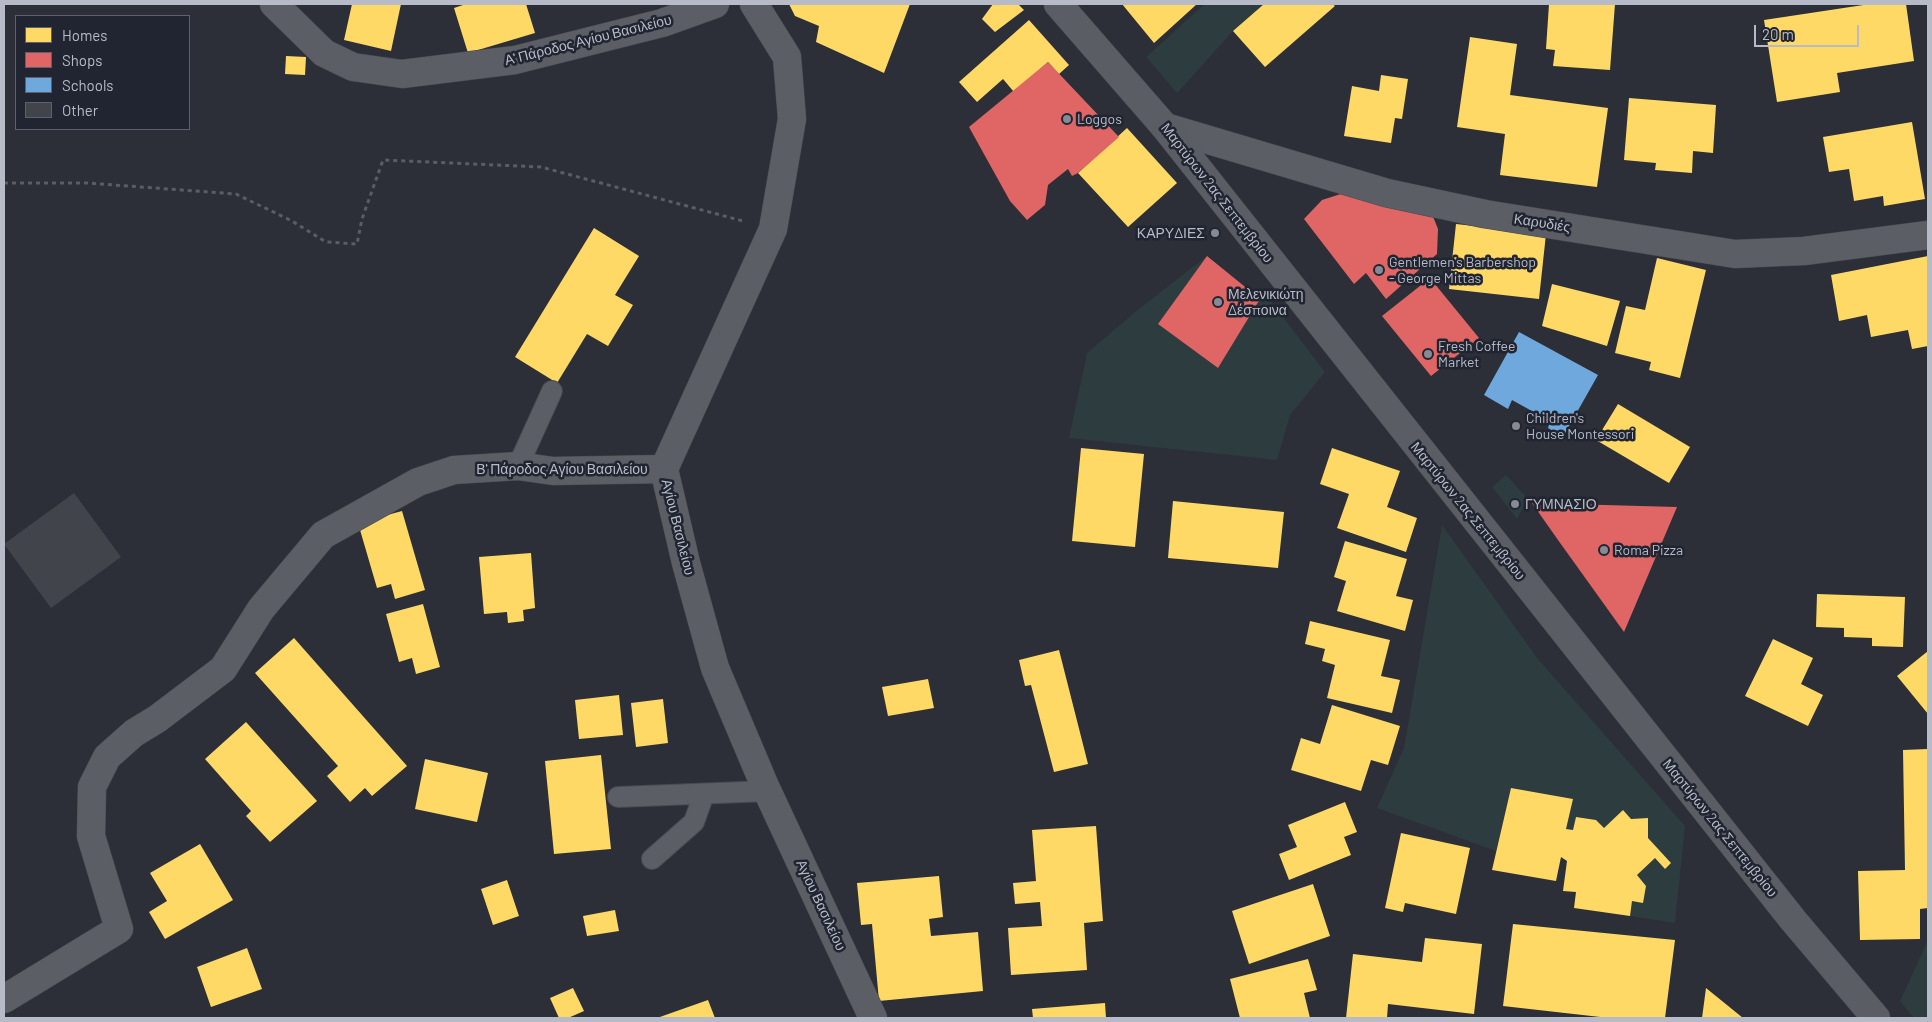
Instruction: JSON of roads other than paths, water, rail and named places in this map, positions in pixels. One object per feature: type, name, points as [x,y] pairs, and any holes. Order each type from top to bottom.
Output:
[{"type":"street","name":"Α' Πάροδος Αγίου Βασιλείου","points":[[274,4],[324,53],[353,67],[402,74],[515,60],[662,23],[715,4]]},
{"type":"street","name":"Αγίου Βασιλείου","points":[[754,4],[787,57],[792,119],[773,229],[664,469],[686,563],[715,668],[768,791],[873,1018]]},
{"type":"street","name":"Μαρτύρων 2ας Σεπτεμβρίου","points":[[1058,4],[1165,127],[1787,912],[1876,1018]]},
{"type":"street","name":"Καρυδιές","points":[[1165,127],[1387,193],[1485,214],[1735,254],[1804,251],[1928,235]]},
{"type":"street","name":"Β' Πάροδος Αγίου Βασιλείου","points":[[4,999],[119,929],[91,836],[92,787],[107,758],[134,733],[223,669],[261,609],[323,535],[418,482],[454,470],[518,466],[553,471],[664,469]]},
{"type":"lane","points":[[518,466],[552,391]]},
{"type":"lane","points":[[618,797],[768,791]]},
{"type":"lane","points":[[652,860],[694,822],[704,794]]},
{"type":"place","name":"Loggos","points":[[1067,119]]},
{"type":"place","name":"ΚΑΡΥΔΙΕΣ","points":[[1215,233]]},
{"type":"place","name":"Gentlemen's Barbershop - George Mittas","points":[[1379,270]]},
{"type":"place","name":"Μελενικιώτη Δέσποινα","points":[[1218,302]]},
{"type":"place","name":"Fresh Coffee Market","points":[[1428,354]]},
{"type":"place","name":"Children's House Montessori","points":[[1516,426]]},
{"type":"place","name":"ΓΥΜΝΑΣΙΟ","points":[[1515,504]]},
{"type":"place","name":"Roma Pizza","points":[[1604,550]]}]
